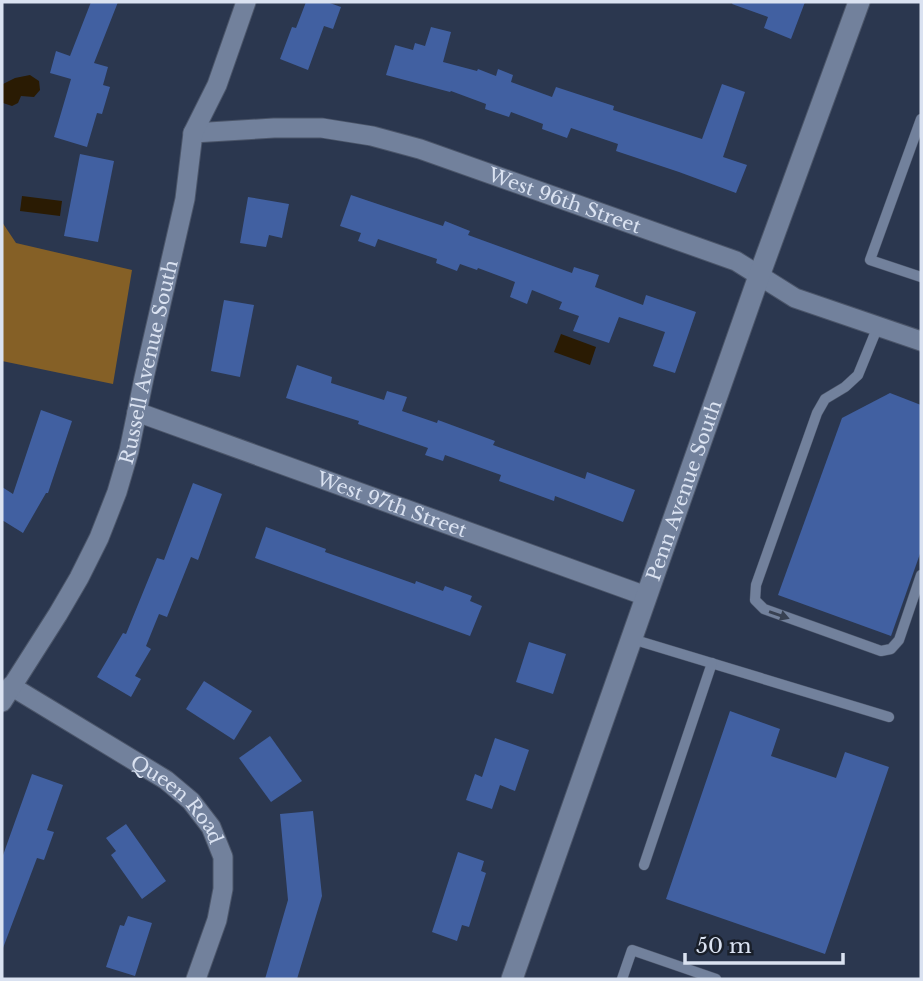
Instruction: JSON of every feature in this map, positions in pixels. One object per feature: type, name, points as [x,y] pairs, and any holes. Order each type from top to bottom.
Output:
[{"type":"main road","name":"Penn Avenue South","points":[[513,979],[759,276],[859,2]]},
{"type":"street","name":"Russell Avenue South","points":[[6,694],[79,578],[99,538],[117,492],[129,451],[186,199],[193,133],[216,85],[246,2]]},
{"type":"street","name":"West 96th Street","points":[[193,133],[322,128],[372,136],[420,149],[736,261],[795,298],[921,341]]},
{"type":"street","name":"West 97th Street","points":[[137,412],[646,596]]},
{"type":"street","name":"Queen Road","points":[[6,694],[166,780],[191,801],[211,827],[223,857],[223,889],[217,920],[196,979]]},
{"type":"lane","points":[[921,119],[870,260],[921,277]]},
{"type":"lane","points":[[878,326],[858,374],[845,387],[825,399],[817,413],[756,585],[755,600],[764,609],[881,650],[891,649],[899,640],[921,575]]},
{"type":"lane","points":[[631,639],[889,717]]},
{"type":"lane","points":[[644,865],[712,663]]},
{"type":"lane","points":[[622,979],[632,950],[716,979]]},
{"type":"shaded area","points":[[30,75],[39,81],[40,90],[34,97],[21,96],[18,103],[12,106],[3,103],[3,84]]},
{"type":"shaded area","points":[[22,196],[62,201],[60,216],[20,211]]},
{"type":"shaded area","points":[[2,222],[16,243],[132,270],[113,384],[2,361]]},
{"type":"shaded area","points":[[561,334],[596,347],[590,365],[554,352]]},
{"type":"building","points":[[91,2],[118,2],[94,63],[108,67],[103,85],[110,87],[102,114],[97,113],[87,147],[54,137],[71,79],[50,73],[56,51],[70,56]]},
{"type":"building","points":[[306,2],[327,2],[341,7],[333,29],[324,26],[308,70],[280,59],[292,27],[296,28]]},
{"type":"building","points":[[805,2],[791,39],[764,28],[768,17],[732,4]]},
{"type":"building","points":[[431,27],[451,32],[443,62],[477,71],[478,69],[496,76],[498,69],[513,75],[511,82],[552,97],[556,87],[614,106],[613,110],[702,139],[722,84],[745,92],[723,157],[747,165],[736,193],[616,151],[618,144],[571,128],[567,138],[542,129],[543,124],[511,112],[509,117],[485,109],[486,104],[451,91],[386,75],[395,45],[413,50],[415,43],[425,46]]},
{"type":"building","points":[[80,154],[114,161],[98,242],[64,236]]},
{"type":"building","points":[[351,195],[443,226],[445,221],[470,231],[468,235],[572,273],[574,267],[599,275],[595,287],[643,305],[646,295],[696,312],[675,373],[653,366],[665,332],[619,317],[609,343],[573,331],[579,316],[559,309],[562,302],[532,290],[527,304],[510,297],[515,282],[460,264],[457,271],[436,263],[437,259],[378,239],[375,247],[358,241],[361,233],[340,226]]},
{"type":"building","points":[[248,197],[289,204],[282,238],[269,235],[266,247],[240,243]]},
{"type":"building","points":[[224,300],[254,305],[240,377],[211,371]]},
{"type":"building","points":[[297,365],[332,377],[331,383],[384,400],[387,391],[407,397],[402,411],[437,423],[438,420],[495,441],[493,445],[585,479],[587,472],[635,490],[623,522],[555,496],[554,501],[499,481],[501,475],[445,455],[443,461],[425,455],[428,448],[358,424],[359,421],[286,398]]},
{"type":"building","points":[[890,393],[921,405],[921,551],[891,636],[778,595],[842,418]]},
{"type":"building","points":[[41,410],[72,421],[48,493],[23,533],[2,520],[2,487],[13,494]]},
{"type":"building","points":[[193,483],[222,494],[198,560],[191,557],[167,617],[159,614],[146,646],[151,649],[135,676],[141,679],[131,697],[97,677],[123,633],[126,634],[157,558],[164,560]]},
{"type":"building","points":[[266,527],[326,549],[325,552],[415,584],[416,581],[443,591],[445,586],[472,596],[470,601],[482,606],[470,636],[255,558]]},
{"type":"building","points":[[529,642],[566,654],[553,694],[516,682]]},
{"type":"building","points":[[204,681],[252,711],[234,740],[186,709]]},
{"type":"building","points":[[730,711],[780,729],[771,756],[836,778],[845,752],[889,767],[825,954],[666,899]]},
{"type":"building","points":[[270,736],[302,781],[271,802],[239,758]]},
{"type":"building","points":[[495,738],[529,750],[515,791],[500,785],[492,809],[466,800],[475,774],[482,777]]},
{"type":"building","points":[[32,774],[63,785],[47,830],[54,832],[44,860],[37,858],[2,948],[2,858]]},
{"type":"building","points":[[313,811],[322,896],[297,979],[265,979],[288,900],[280,814]]},
{"type":"building","points":[[126,824],[166,881],[142,899],[111,855],[116,851],[106,838]]},
{"type":"building","points":[[458,852],[484,861],[481,871],[486,873],[469,927],[462,925],[457,941],[432,932]]},
{"type":"building","points":[[128,916],[152,923],[135,976],[106,967],[120,925],[124,926]]}]
